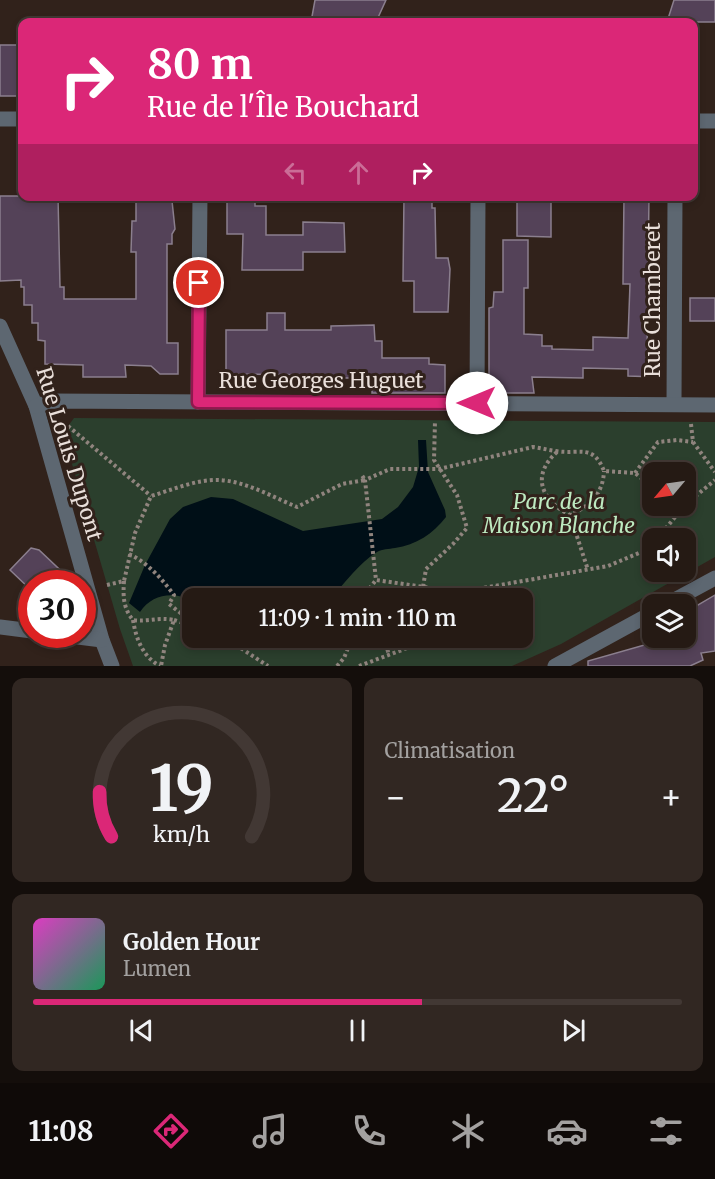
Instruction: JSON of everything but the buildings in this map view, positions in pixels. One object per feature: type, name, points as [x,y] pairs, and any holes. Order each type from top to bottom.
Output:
[{"type":"street","points":[[0,119],[18,120]]},
{"type":"street","points":[[698,121],[715,121]]},
{"type":"street","points":[[198,402],[200,201]]},
{"type":"street","points":[[477,403],[478,201]]},
{"type":"street","name":"Rue Chamberet","points":[[674,404],[675,201]]},
{"type":"street","name":"Rue Louis Dupont","points":[[0,326],[14,352],[36,406],[102,640],[112,666]]},
{"type":"street","name":"Rue Georges Huguet","points":[[36,406],[51,401],[715,405]]},
{"type":"street","points":[[685,594],[715,578]]},
{"type":"street","points":[[555,666],[642,618]]},
{"type":"street","points":[[0,627],[18,629]]},
{"type":"street","points":[[96,639],[102,640]]},
{"type":"path","points":[[423,587],[426,568],[467,528],[457,495],[434,460],[435,420]]},
{"type":"path","points":[[691,422],[693,442],[715,472]]},
{"type":"path","points":[[68,426],[151,496]]},
{"type":"path","points":[[634,473],[658,442],[677,440],[693,442]]},
{"type":"path","points":[[151,496],[204,481],[220,480],[248,487],[297,507],[342,484],[365,480],[390,469],[419,467],[439,469],[533,447],[558,452],[580,451],[594,455],[600,461],[604,471],[602,488],[585,508],[570,515]]},
{"type":"path","points":[[558,452],[545,467],[542,477],[543,487],[552,505],[570,515]]},
{"type":"path","points":[[604,471],[634,473],[642,479]]},
{"type":"path","points":[[361,474],[365,480],[375,560],[376,580],[369,588]]},
{"type":"path","points":[[696,495],[715,480]]},
{"type":"path","points":[[151,496],[135,532],[129,554],[123,599],[148,660],[161,666],[165,645],[174,620]]},
{"type":"path","points":[[569,507],[588,570]]},
{"type":"path","points":[[376,580],[423,587],[477,589],[608,566],[642,551]]},
{"type":"path","points":[[129,554],[153,571],[166,585],[174,595],[169,604],[182,615]]},
{"type":"path","points":[[107,585],[124,581]]},
{"type":"path","points":[[133,620],[141,621],[158,617],[182,622]]},
{"type":"path","points":[[241,648],[268,666]]},
{"type":"path","points":[[338,666],[347,648]]},
{"type":"path","points":[[387,648],[389,655]]},
{"type":"path","points":[[359,666],[406,648]]},
{"type":"green space","name":"Parc de la Maison Blanche","points":[[74,418],[715,422],[715,557],[696,568],[696,528],[642,528],[642,582],[671,582],[650,594],[642,594],[642,598],[561,644],[512,666],[133,666],[120,629],[63,433]]},
{"type":"shaded area","points":[[418,440],[426,440],[428,472],[446,517],[436,529],[417,541],[403,547],[377,552],[358,567],[340,588],[182,588],[182,597],[171,595],[157,598],[140,612],[129,603],[145,565],[170,519],[183,507],[211,497],[233,499],[303,531],[382,519],[398,507],[413,487],[419,467]]},
{"type":"route","points":[[199,283],[198,402],[477,403]]}]
